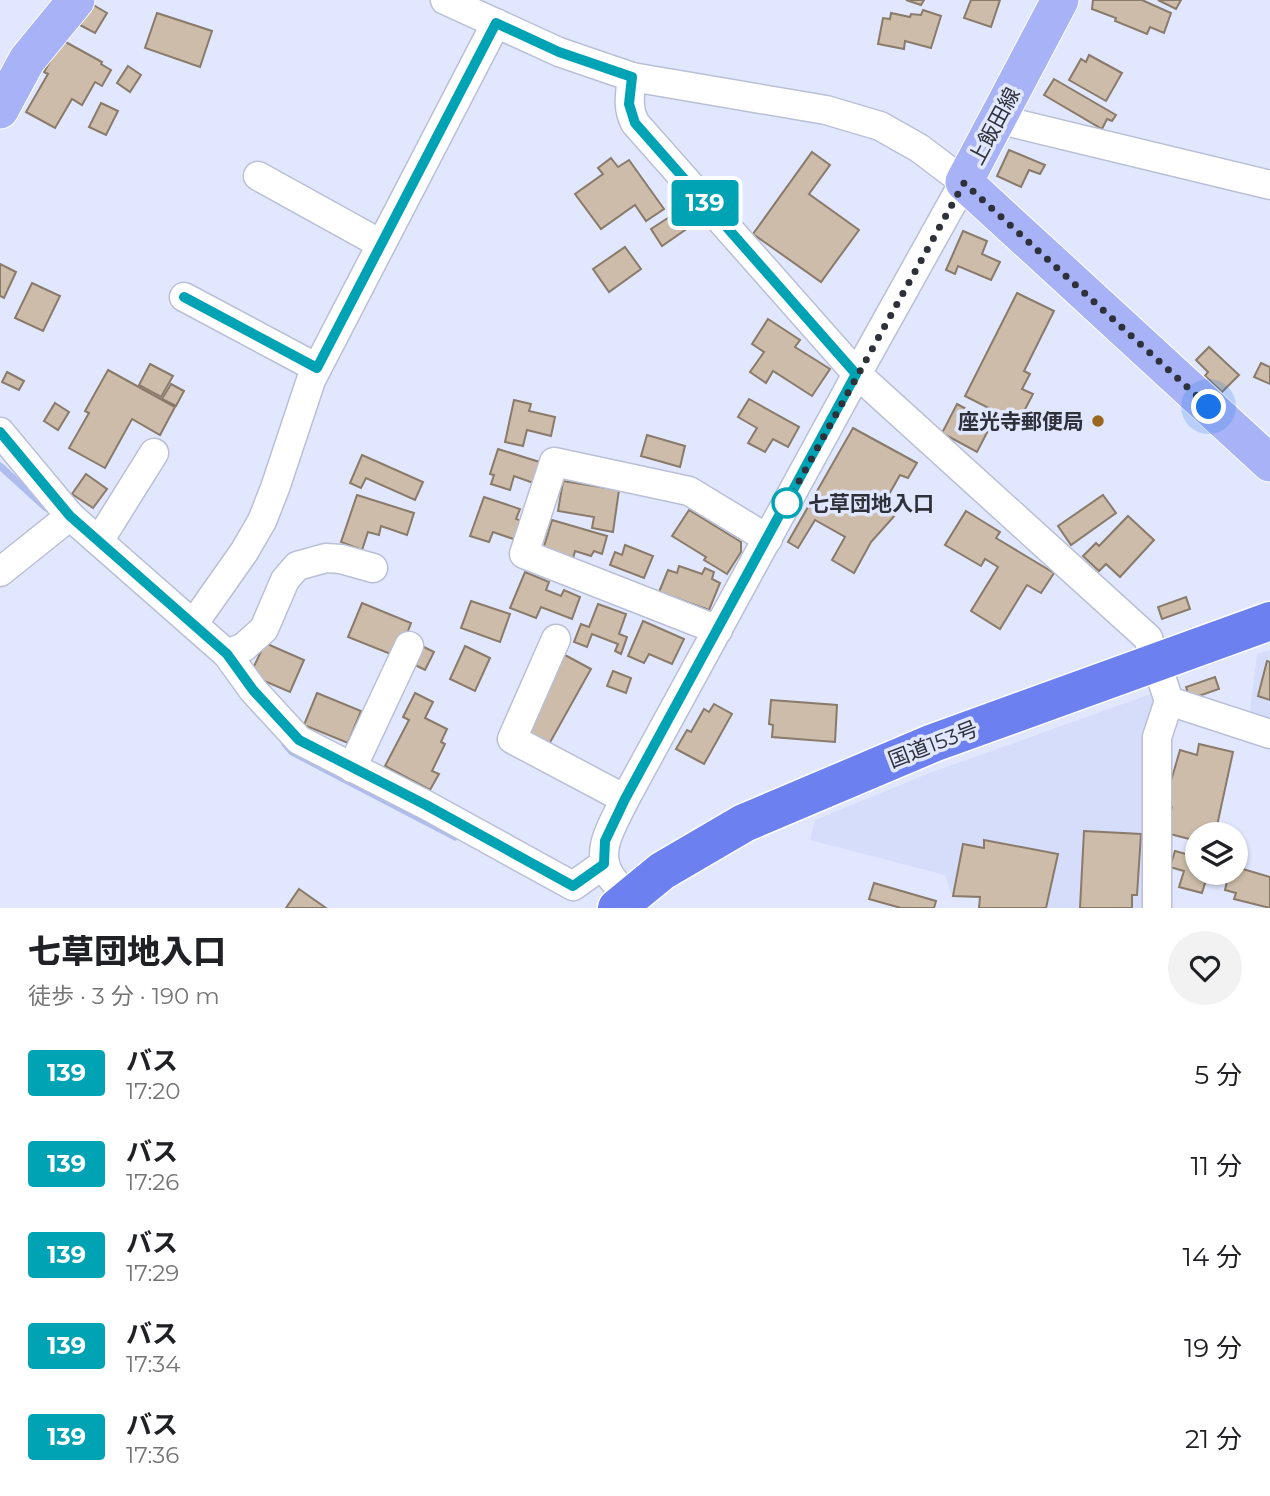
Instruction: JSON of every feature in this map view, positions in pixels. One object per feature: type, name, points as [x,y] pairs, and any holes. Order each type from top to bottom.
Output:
[{"type":"highway","name":"国道153号","points":[[627,905],[662,871],[744,823],[933,743],[1270,621]]},
{"type":"main road","points":[[0,110],[27,60],[76,0]]},
{"type":"main road","name":"上飯田線","points":[[1059,0],[964,183],[1270,463]]},
{"type":"street","points":[[445,0],[559,52],[632,77],[826,110],[880,126],[919,148],[964,183],[856,374],[625,799],[605,841],[604,864],[627,905]]},
{"type":"street","points":[[194,623],[244,552],[262,521],[302,401],[317,368],[496,23]]},
{"type":"street","points":[[632,77],[629,104],[635,123],[856,374],[1148,638],[1169,701],[1157,737],[1157,908]]},
{"type":"street","points":[[997,119],[1270,185]]},
{"type":"street","points":[[258,176],[381,244]]},
{"type":"street","points":[[184,297],[317,368]]},
{"type":"street","points":[[0,432],[70,516],[227,654],[253,690],[299,740],[426,805],[573,886],[604,864]]},
{"type":"street","points":[[99,541],[154,453]]},
{"type":"street","points":[[718,630],[524,554],[554,462],[689,491],[768,539]]},
{"type":"street","points":[[0,572],[70,516]]},
{"type":"street","points":[[227,654],[244,647],[264,629],[285,580],[297,566],[326,558],[341,559],[373,568]]},
{"type":"street","points":[[556,639],[512,739],[625,799]]},
{"type":"street","points":[[352,768],[409,646]]},
{"type":"street","points":[[1169,701],[1270,734]]},
{"type":"shaded area","points":[[1270,650],[1270,727],[1249,720],[1257,654]]},
{"type":"shaded area","points":[[1156,692],[1147,908],[979,908],[980,897],[951,894],[945,875],[810,840],[815,820],[927,774]]},
{"type":"building","points":[[906,0],[924,0],[921,5]]},
{"type":"building","points":[[971,0],[1000,0],[991,27],[964,18]]},
{"type":"building","points":[[1093,0],[1142,0],[1171,13],[1164,33],[1150,27],[1147,34],[1092,9]]},
{"type":"building","points":[[1158,0],[1181,0],[1176,9]]},
{"type":"building","points":[[90,3],[107,13],[95,33],[78,24]]},
{"type":"building","points":[[923,10],[941,16],[931,48],[905,41],[904,49],[878,44],[883,18],[890,19],[891,13],[910,17],[911,14],[921,15]]},
{"type":"building","points":[[157,13],[212,31],[200,67],[145,48]]},
{"type":"building","points":[[62,40],[102,62],[101,64],[111,70],[102,86],[95,82],[82,105],[72,99],[55,128],[26,112],[48,74],[44,72]]},
{"type":"building","points":[[1089,55],[1122,73],[1106,101],[1069,80],[1081,59],[1086,62]]},
{"type":"building","points":[[128,66],[141,75],[130,92],[117,83]]},
{"type":"building","points":[[1054,79],[1116,115],[1112,121],[1107,119],[1102,129],[1044,95]]},
{"type":"building","points":[[101,103],[118,111],[106,135],[89,127]]},
{"type":"building","points":[[1009,150],[1045,165],[1040,174],[1029,170],[1021,187],[997,176]]},
{"type":"building","points":[[812,152],[830,165],[809,194],[859,230],[821,282],[753,234]]},
{"type":"building","points":[[611,158],[618,167],[629,160],[664,209],[646,221],[635,205],[601,229],[575,194],[603,174],[598,168]]},
{"type":"building","points":[[677,212],[688,228],[662,246],[651,229]]},
{"type":"building","points":[[963,231],[987,241],[982,254],[1000,262],[991,280],[958,266],[955,274],[946,270]]},
{"type":"building","points":[[625,247],[641,269],[609,292],[593,269]]},
{"type":"building","points":[[0,264],[16,272],[4,298],[0,296]]},
{"type":"building","points":[[32,283],[60,296],[43,331],[15,318]]},
{"type":"building","points":[[1017,293],[1054,311],[1024,371],[1030,374],[1022,389],[1033,394],[1018,423],[965,396]]},
{"type":"building","points":[[768,319],[800,340],[795,347],[830,369],[812,396],[773,371],[766,383],[750,372],[764,352],[752,344]]},
{"type":"building","points":[[1209,347],[1239,375],[1222,392],[1205,376],[1208,372],[1196,360]]},
{"type":"building","points":[[1261,363],[1270,367],[1270,384],[1254,377]]},
{"type":"building","points":[[150,364],[173,376],[161,397],[139,385]]},
{"type":"building","points":[[108,370],[175,407],[160,435],[132,419],[105,468],[69,448],[89,413],[85,411]]},
{"type":"building","points":[[7,372],[24,381],[19,390],[2,382]]},
{"type":"building","points":[[171,384],[184,391],[176,406],[162,399]]},
{"type":"building","points":[[749,399],[799,427],[788,447],[773,439],[765,452],[748,443],[757,428],[738,417]]},
{"type":"building","points":[[514,400],[531,404],[529,411],[555,417],[551,436],[527,430],[523,446],[505,442]]},
{"type":"building","points":[[55,403],[69,412],[58,430],[44,421]]},
{"type":"building","points":[[957,404],[992,423],[977,452],[942,433]]},
{"type":"building","points":[[853,428],[917,463],[908,478],[900,475],[883,505],[897,513],[871,542],[854,573],[832,560],[845,537],[815,520],[798,548],[788,542]]},
{"type":"building","points":[[647,435],[685,446],[680,467],[641,456]]},
{"type":"building","points":[[498,449],[546,464],[539,485],[514,476],[510,490],[491,484],[494,475],[490,474]]},
{"type":"building","points":[[362,455],[423,482],[415,500],[366,478],[361,488],[350,483]]},
{"type":"building","points":[[86,474],[107,489],[93,508],[72,494]]},
{"type":"building","points":[[563,481],[619,490],[613,532],[592,528],[594,517],[558,511]]},
{"type":"building","points":[[357,495],[414,513],[407,535],[381,526],[379,535],[368,532],[362,550],[341,542]]},
{"type":"building","points":[[1103,495],[1116,513],[1071,545],[1058,526]]},
{"type":"building","points":[[484,497],[520,509],[516,519],[528,523],[522,542],[493,532],[489,542],[470,536]]},
{"type":"building","points":[[689,510],[741,542],[741,552],[727,574],[672,536]]},
{"type":"building","points":[[966,511],[1000,532],[996,538],[1054,573],[1041,593],[1027,585],[1000,629],[971,611],[998,567],[985,559],[981,566],[945,545]]},
{"type":"building","points":[[1128,516],[1154,540],[1120,577],[1106,564],[1099,571],[1083,556],[1096,543],[1099,546]]},
{"type":"building","points":[[552,520],[607,536],[602,554],[594,551],[591,556],[575,551],[572,562],[542,553]]},
{"type":"building","points":[[625,545],[653,556],[644,578],[610,565],[615,552],[622,555]]},
{"type":"building","points":[[679,566],[702,574],[705,568],[714,572],[712,579],[720,583],[709,610],[659,592],[668,570],[677,573]]},
{"type":"building","points":[[525,572],[549,582],[546,590],[561,596],[564,590],[580,597],[572,619],[541,607],[536,618],[510,608]]},
{"type":"building","points":[[1186,597],[1190,609],[1162,619],[1158,607]]},
{"type":"building","points":[[471,601],[510,614],[500,642],[461,628]]},
{"type":"building","points":[[362,603],[411,623],[398,657],[348,637]]},
{"type":"building","points":[[598,604],[626,614],[619,634],[627,637],[621,654],[615,651],[618,644],[592,634],[587,647],[574,642],[581,624],[589,627]]},
{"type":"building","points":[[643,621],[684,639],[672,664],[649,654],[644,663],[628,656]]},
{"type":"building","points":[[265,643],[304,660],[290,692],[250,675]]},
{"type":"building","points":[[418,644],[434,652],[425,670],[409,662]]},
{"type":"building","points":[[465,646],[490,658],[475,691],[450,679]]},
{"type":"building","points":[[563,654],[591,669],[548,746],[521,731]]},
{"type":"building","points":[[1267,661],[1270,662],[1270,700],[1258,696]]},
{"type":"building","points":[[613,671],[631,678],[626,693],[607,686]]},
{"type":"building","points":[[1215,677],[1219,689],[1190,699],[1186,687]]},
{"type":"building","points":[[317,693],[361,711],[348,743],[304,725]]},
{"type":"building","points":[[415,693],[433,702],[425,718],[447,729],[441,742],[445,744],[432,771],[439,774],[430,790],[385,766],[409,720],[403,717]]},
{"type":"building","points":[[771,700],[837,705],[835,742],[772,737],[773,725],[769,724]]},
{"type":"building","points":[[714,704],[732,714],[704,764],[676,749],[687,730],[691,732],[704,709],[709,712]]},
{"type":"building","points":[[1199,744],[1233,752],[1218,822],[1185,822],[1185,838],[1166,833],[1172,807],[1164,805],[1180,750],[1197,755]]},
{"type":"building","points":[[1084,831],[1141,834],[1137,895],[1132,895],[1132,908],[1080,908]]},
{"type":"building","points":[[984,840],[1058,854],[1046,908],[979,908],[980,897],[953,896],[963,844],[984,848]]},
{"type":"building","points":[[1175,851],[1185,854],[1185,885],[1204,885],[1202,893],[1179,887],[1184,871],[1170,867]]},
{"type":"building","points":[[1248,871],[1270,877],[1270,908],[1234,899],[1236,893],[1225,890],[1226,885],[1248,885]]},
{"type":"building","points":[[874,883],[936,901],[934,908],[901,908],[869,899]]},
{"type":"building","points":[[299,889],[326,908],[286,908]]},
{"type":"waterway","points":[[0,466],[46,508]]},
{"type":"waterway","points":[[285,744],[292,752],[455,837]]},
{"type":"bus line","name":"139","points":[[0,432],[70,516],[227,654],[253,690],[299,740],[426,805],[573,886],[604,864],[605,841],[625,799],[856,374],[635,123],[629,104],[632,77],[559,52],[496,23],[317,368],[184,297]]},
{"type":"place","name":"座光寺郵便局","points":[[1098,421]]},
{"type":"place","name":"七草団地入口","points":[[787,503]]},
{"type":"route","points":[[787,503],[964,183],[1209,407]]}]
